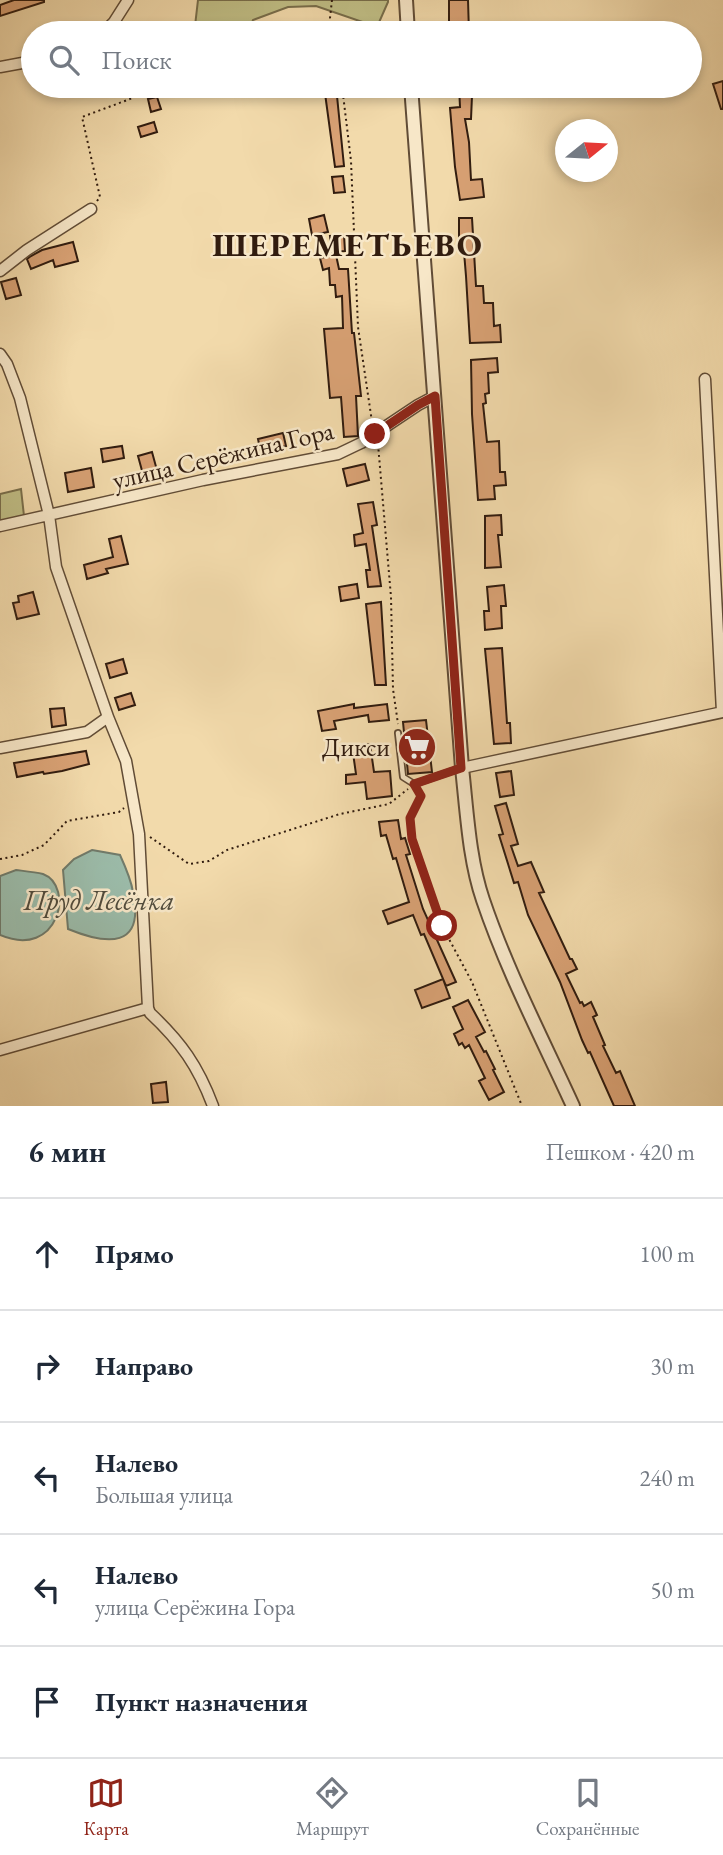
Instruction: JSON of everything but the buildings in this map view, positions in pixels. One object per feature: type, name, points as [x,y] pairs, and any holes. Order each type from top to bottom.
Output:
[{"type":"street","points":[[115,21],[128,0]]},
{"type":"street","points":[[406,0],[407,21]]},
{"type":"street","points":[[0,67],[21,63]]},
{"type":"street","points":[[412,98],[461,768],[469,836],[482,898],[504,956],[573,1106]]},
{"type":"street","points":[[0,271],[90,209]]},
{"type":"street","points":[[0,354],[7,364],[20,398],[49,515],[56,567],[126,761],[139,834],[148,1008],[176,1037],[193,1062],[213,1106]]},
{"type":"street","points":[[461,768],[723,712],[705,379]]},
{"type":"street","name":"улица Серёжина Гора","points":[[0,526],[203,480],[338,454],[361,443],[435,396]]},
{"type":"street","points":[[0,748],[87,732],[108,717]]},
{"type":"street","points":[[0,1050],[148,1008]]},
{"type":"lane","points":[[398,733],[403,777],[414,784],[461,768]]},
{"type":"path","points":[[330,21],[332,0]]},
{"type":"path","points":[[90,209],[100,197],[82,117],[132,98]]},
{"type":"path","points":[[343,98],[351,161],[358,269],[358,327],[373,427]]},
{"type":"path","points":[[377,443],[391,597],[393,689],[398,733]]},
{"type":"path","points":[[414,784],[421,796],[410,818],[412,839],[425,884],[442,926],[472,982],[522,1106]]},
{"type":"path","points":[[139,834],[163,844],[189,864],[209,861],[227,850],[340,814],[389,804],[402,793]]},
{"type":"path","points":[[0,859],[22,855],[44,845],[67,821],[119,812],[133,801]]},
{"type":"shaded area","points":[[198,0],[388,0],[380,21],[360,21],[316,6],[288,7],[253,21],[196,21]]},
{"type":"shaded area","points":[[21,489],[24,516],[0,521],[0,494]]},
{"type":"water","name":"Пруд Лесёнка","points":[[92,850],[120,855],[129,877],[135,911],[128,933],[120,938],[96,938],[68,929],[63,870],[74,859]]},
{"type":"water","name":"Пруд Лесёнка","points":[[16,870],[43,874],[53,881],[58,892],[56,918],[48,930],[36,938],[20,940],[0,935],[0,876]]},
{"type":"place","name":"Дикси","points":[[417,747]]},
{"type":"district","name":"ШЕРЕМЕТЬЕВО","points":[[348,244]]},
{"type":"route","points":[[375,434],[435,396],[461,768],[414,784],[421,796],[410,818],[412,839],[425,884],[442,926]]}]
